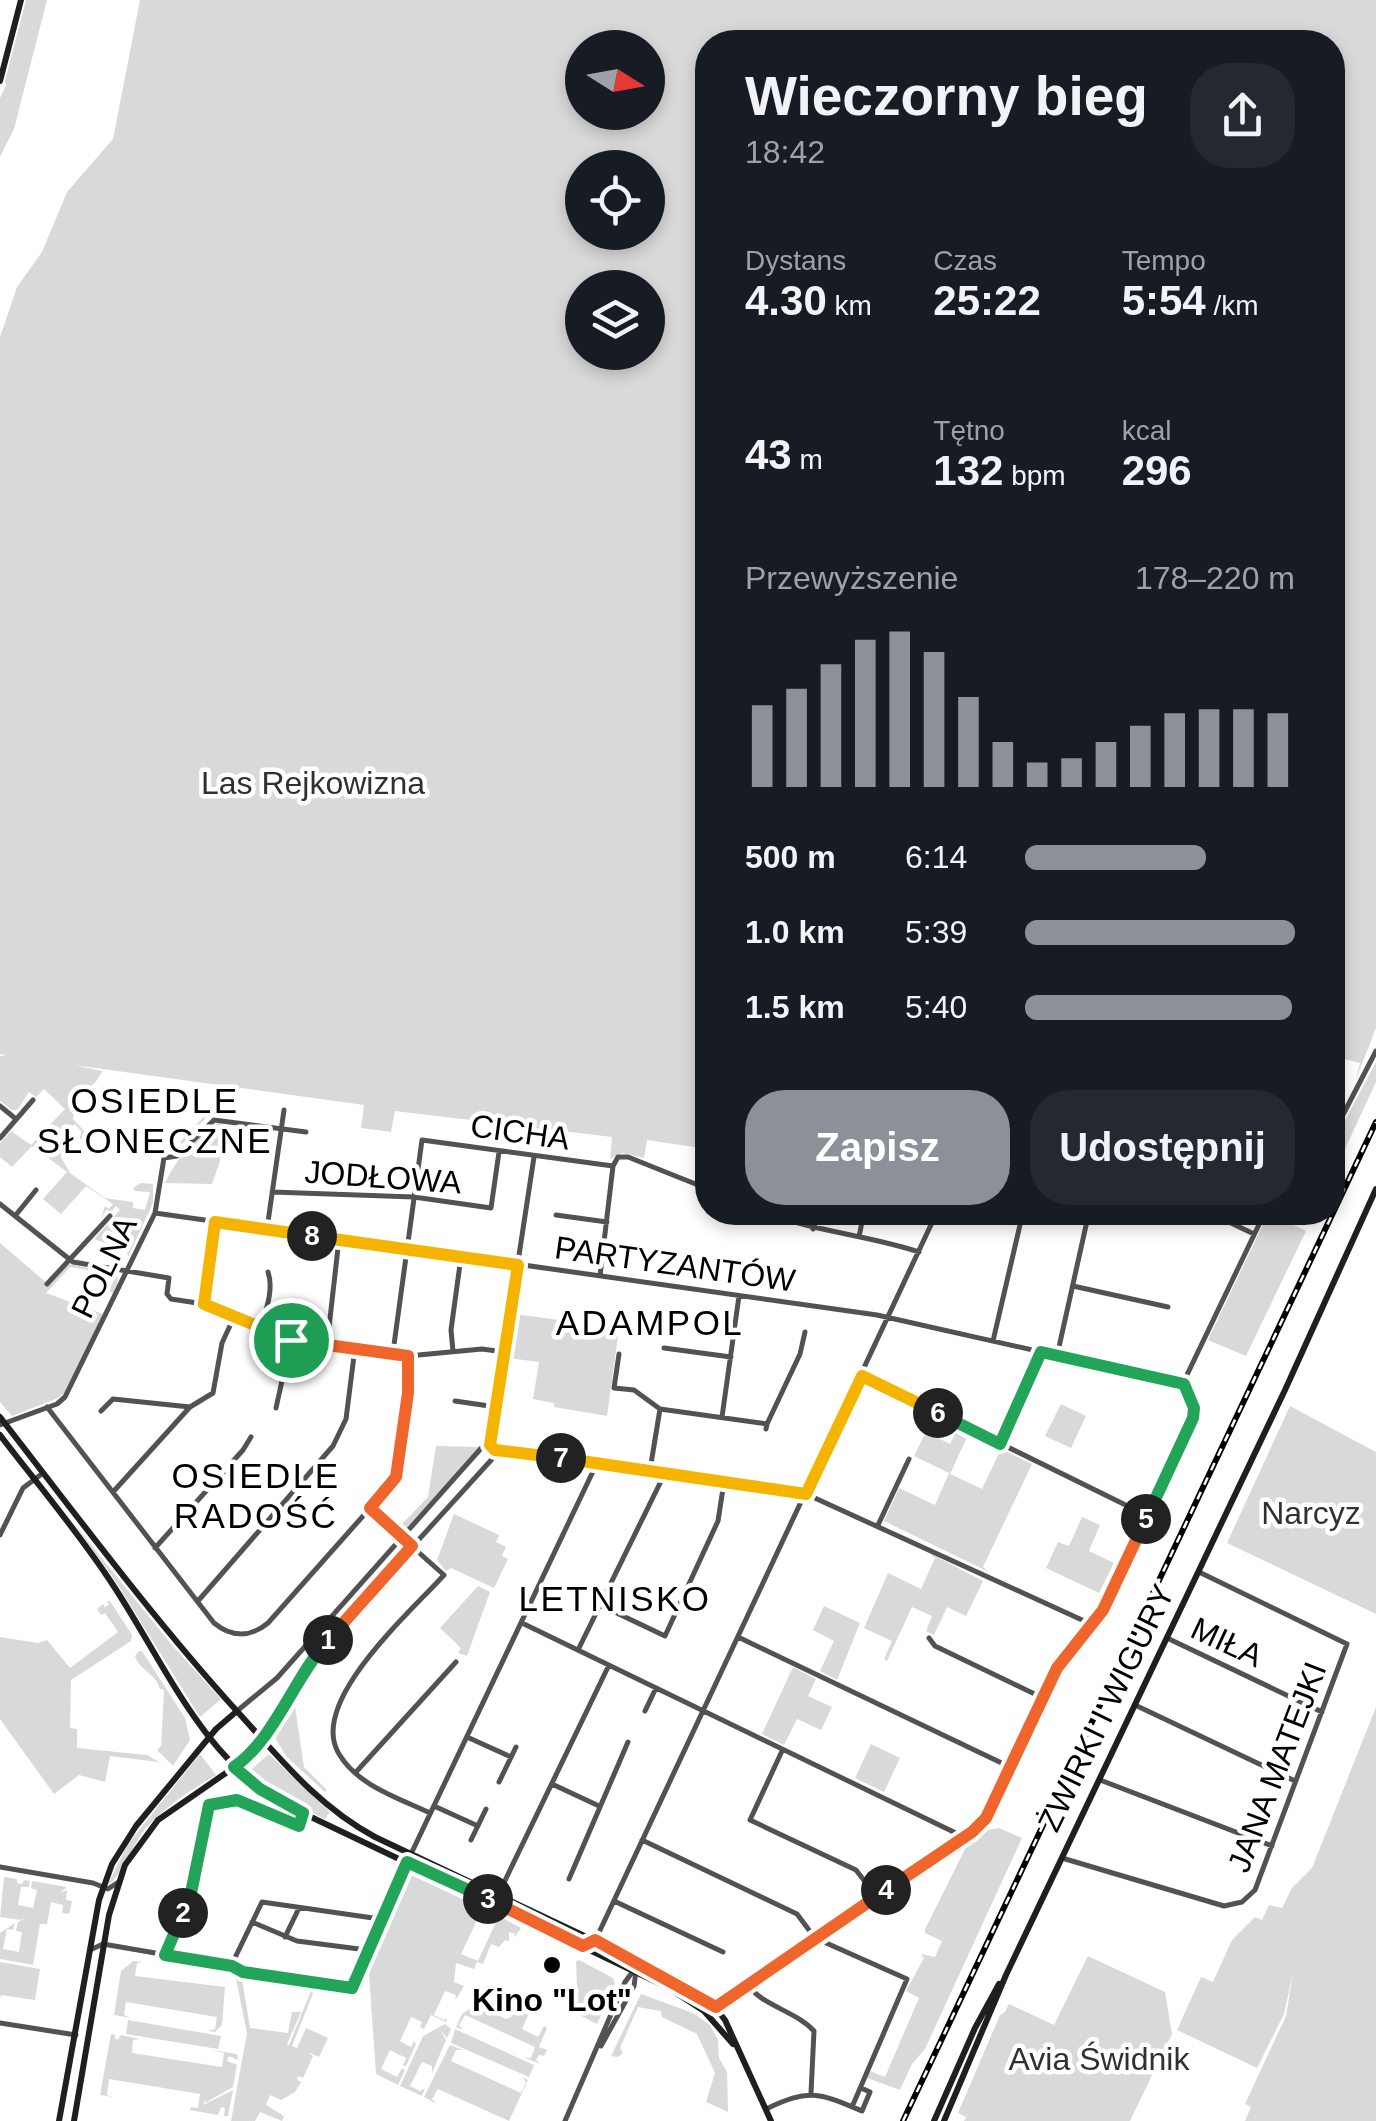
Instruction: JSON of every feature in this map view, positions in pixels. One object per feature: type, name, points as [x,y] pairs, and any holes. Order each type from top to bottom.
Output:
[{"type":"street","points":[[0,81],[20,0]]},
{"type":"street","points":[[1345,1111],[1376,1050]]},
{"type":"street","points":[[0,1138],[33,1100]]},
{"type":"street","points":[[0,1106],[16,1120]]},
{"type":"street","name":"JODŁOWA","points":[[267,1229],[284,1110]]},
{"type":"street","name":"POLNA","points":[[47,1407],[62,1401],[67,1394],[155,1213],[164,1158],[177,1156],[212,1120],[223,1120]]},
{"type":"street","name":"JODŁOWA","points":[[223,1120],[306,1132]]},
{"type":"street","name":"CICHA","points":[[414,1196],[422,1140],[613,1166],[618,1157],[628,1157],[695,1184]]},
{"type":"street","name":"JODŁOWA","points":[[272,1192],[414,1196],[491,1208],[499,1152]]},
{"type":"street","points":[[74,2121],[117,1883],[138,1843],[158,1820],[252,1754],[310,1660],[494,1457],[496,1407],[534,1157]]},
{"type":"street","points":[[600,1276],[613,1166]]},
{"type":"street","points":[[15,1216],[36,1190]]},
{"type":"street","name":"ŻWIRKI I WIGURY","points":[[1006,1975],[1376,1190]]},
{"type":"street","points":[[393,1354],[414,1196]]},
{"type":"street","points":[[0,1204],[69,1260],[170,1278],[169,1298],[204,1304],[291,1340],[408,1356],[482,1349],[504,1352]]},
{"type":"street","name":"PARTYZANTÓW","points":[[155,1213],[890,1318],[1184,1384]]},
{"type":"street","points":[[556,1215],[607,1222]]},
{"type":"street","points":[[47,1284],[110,1216]]},
{"type":"street","points":[[204,1304],[215,1222]]},
{"type":"street","points":[[803,1225],[919,1252]]},
{"type":"street","points":[[814,1229],[815,1225]]},
{"type":"street","points":[[858,1237],[861,1225]]},
{"type":"street","points":[[583,1946],[595,1940],[614,1901],[932,1225]]},
{"type":"street","points":[[993,1341],[1019,1225]]},
{"type":"street","points":[[1057,1356],[1086,1225]]},
{"type":"street","points":[[1235,1225],[1254,1234]]},
{"type":"street","points":[[708,2014],[986,1818],[1062,1660],[1093,1626],[1108,1601],[1148,1516],[1193,1418],[1194,1408],[1184,1384],[1258,1225]]},
{"type":"street","points":[[327,1345],[339,1239]]},
{"type":"street","points":[[453,1352],[451,1330],[461,1257]]},
{"type":"street","points":[[260,1328],[268,1298],[268,1272]]},
{"type":"street","points":[[1073,1286],[1168,1307]]},
{"type":"street","points":[[722,1418],[740,1296]]},
{"type":"street","points":[[113,1492],[190,1407],[214,1390],[220,1351],[234,1317]]},
{"type":"street","points":[[619,1354],[614,1388],[634,1390],[660,1409],[766,1427],[800,1354],[805,1332]]},
{"type":"street","points":[[276,1408],[291,1340]]},
{"type":"street","points":[[197,1602],[333,1446],[346,1419],[355,1348]]},
{"type":"street","points":[[664,1348],[731,1357]]},
{"type":"street","points":[[1000,1444],[1041,1352]]},
{"type":"street","points":[[408,1356],[408,1393],[396,1477],[258,1630],[240,1635],[214,1623],[47,1407],[1,1422],[172,1640],[292,1774],[333,1810],[409,1858],[583,1946],[638,1967],[708,2014],[734,2045]]},
{"type":"street","points":[[862,1376],[1148,1516]]},
{"type":"street","points":[[101,1411],[113,1399],[190,1407]]},
{"type":"street","points":[[456,1401],[496,1407]]},
{"type":"street","points":[[650,1470],[660,1409]]},
{"type":"street","points":[[0,1436],[104,1571],[210,1738],[234,1767],[260,1789],[303,1813],[595,1940],[716,2007],[772,2121]]},
{"type":"street","points":[[156,1548],[251,1437]]},
{"type":"street","points":[[59,2121],[103,1886],[122,1845],[210,1738],[277,1678],[484,1445],[806,1494],[1093,1626]]},
{"type":"street","points":[[473,1458],[474,1466],[483,1469]]},
{"type":"street","points":[[878,1525],[909,1459]]},
{"type":"street","points":[[90,1950],[104,1944],[232,1966],[243,1972],[352,1988],[380,1918],[597,1463]]},
{"type":"street","points":[[578,1650],[664,1473]]},
{"type":"street","points":[[0,1535],[23,1488],[43,1474]]},
{"type":"street","points":[[600,1606],[665,1636],[718,1521],[724,1482]]},
{"type":"street","points":[[370,1508],[444,1575],[372,1655],[340,1700],[333,1718],[335,1743],[341,1757],[372,1786],[430,1813]]},
{"type":"street","name":"JANA MATEJKI","points":[[1062,1858],[1218,1905],[1242,1902],[1255,1890],[1347,1644],[1199,1572]]},
{"type":"street","points":[[522,1623],[964,1837]]},
{"type":"street","points":[[738,1637],[1010,1767]]},
{"type":"street","points":[[928,1638],[936,1646],[1043,1698]]},
{"type":"street","name":"MIŁA","points":[[1167,1638],[1322,1712]]},
{"type":"street","points":[[356,1772],[456,1662]]},
{"type":"street","points":[[498,1895],[609,1665]]},
{"type":"street","points":[[645,1711],[656,1688]]},
{"type":"street","points":[[1135,1705],[1296,1782]]},
{"type":"street","points":[[467,1737],[511,1757]]},
{"type":"street","points":[[569,1879],[628,1742]]},
{"type":"street","points":[[499,1782],[516,1747]]},
{"type":"street","points":[[782,1751],[750,1820],[856,1870],[876,1896]]},
{"type":"street","points":[[1100,1780],[1272,1846]]},
{"type":"street","points":[[552,1784],[600,1807]]},
{"type":"street","points":[[165,1955],[190,1896],[209,1805],[237,1800],[292,1826],[299,1826],[303,1813]]},
{"type":"street","points":[[434,1806],[478,1826]]},
{"type":"street","points":[[472,1840],[486,1809]]},
{"type":"street","points":[[642,1840],[797,1914],[815,1938],[907,1979],[861,2088],[870,2092],[862,2111],[825,2095],[810,2093],[766,2110]]},
{"type":"street","points":[[0,1867],[108,1889],[117,1883]]},
{"type":"street","points":[[614,1901],[723,1952]]},
{"type":"street","points":[[232,1966],[262,1902],[380,1918]]},
{"type":"street","points":[[285,1937],[299,1908]]},
{"type":"street","points":[[252,1922],[296,1942],[367,1950]]},
{"type":"street","points":[[615,1961],[626,1982]]},
{"type":"street","points":[[565,2121],[626,1982],[638,1967]]},
{"type":"street","points":[[598,2048],[634,1986],[638,1967]]},
{"type":"street","points":[[934,2121],[992,1993],[1006,1975]]},
{"type":"street","points":[[944,2121],[1006,1975]]},
{"type":"street","points":[[634,1986],[654,1980]]},
{"type":"street","points":[[747,1984],[752,1992],[806,2022],[814,2031],[810,2093]]},
{"type":"street","points":[[0,2023],[76,2035]]},
{"type":"green space","points":[[26,0],[47,0],[14,129],[0,157],[0,98]]},
{"type":"green space","name":"Las Rejkowizna","points":[[140,0],[1376,0],[1376,1028],[1355,1082],[1360,1063],[1345,1059],[1345,30],[695,30],[695,1147],[647,1140],[644,1158],[622,1153],[610,1159],[612,1137],[395,1111],[391,1132],[361,1128],[364,1105],[234,1087],[182,1144],[221,1098],[226,1086],[74,1065],[102,1071],[82,1095],[73,1119],[85,1132],[84,1140],[75,1124],[58,1136],[62,1141],[61,1157],[70,1173],[105,1198],[133,1202],[133,1208],[145,1210],[150,1192],[133,1188],[141,1183],[153,1184],[153,1203],[128,1257],[127,1251],[94,1239],[120,1210],[116,1206],[112,1211],[106,1210],[101,1219],[105,1206],[109,1209],[113,1204],[86,1186],[61,1214],[43,1199],[67,1172],[32,1146],[12,1167],[0,1157],[0,1143],[11,1131],[31,1145],[65,1109],[44,1089],[36,1097],[29,1092],[17,1110],[0,1101],[0,1056],[6,1055],[0,1054],[0,337],[17,287],[42,252],[67,192],[113,139]]},
{"type":"green space","points":[[1376,1062],[1376,1082],[1345,1149],[1345,1120]]},
{"type":"green space","points":[[213,1123],[225,1124],[212,1184],[165,1183],[180,1158]]},
{"type":"green space","points":[[1263,1225],[1294,1225],[1306,1231],[1246,1356],[1208,1340]]},
{"type":"green space","points":[[0,1243],[49,1285],[69,1264],[116,1275],[70,1267],[46,1293],[103,1314],[67,1391],[12,1416],[0,1402]]},
{"type":"green space","points":[[116,1275],[118,1281],[113,1293],[109,1291]]},
{"type":"green space","points":[[515,1314],[566,1321],[566,1328],[618,1336],[607,1416],[554,1407],[554,1403],[533,1399],[539,1362],[508,1358]]},
{"type":"green space","points":[[1061,1404],[1086,1416],[1071,1448],[1045,1436]]},
{"type":"green space","name":"Narcyz","points":[[1290,1406],[1376,1452],[1376,1614],[1227,1543]]},
{"type":"green space","points":[[958,1428],[969,1433],[950,1474],[982,1489],[1001,1449],[1032,1464],[983,1567],[989,1572],[884,1521],[899,1488],[935,1505],[949,1473],[914,1456],[926,1432],[950,1444]]},
{"type":"green space","points":[[436,1446],[480,1447],[407,1529],[399,1529],[376,1506],[400,1526],[428,1497]]},
{"type":"green space","points":[[454,1514],[499,1535],[496,1542],[506,1547],[502,1556],[508,1559],[494,1588],[451,1568],[446,1571],[437,1560]]},
{"type":"green space","points":[[68,1516],[171,1644],[221,1699],[200,1717],[114,1579]]},
{"type":"green space","points":[[1082,1517],[1100,1525],[1089,1551],[1114,1563],[1099,1593],[1046,1568],[1058,1542],[1069,1546]]},
{"type":"green space","points":[[929,1553],[983,1581],[966,1616],[947,1607],[934,1635],[926,1631],[932,1616],[912,1607],[887,1661],[884,1659],[892,1641],[864,1628],[888,1573],[921,1589],[935,1558]]},
{"type":"green space","points":[[478,1586],[490,1592],[467,1656],[458,1653],[461,1648],[440,1628]]},
{"type":"green space","points":[[107,1601],[132,1635],[131,1641],[71,1680],[70,1728],[77,1729],[77,1748],[147,1755],[159,1762],[110,1756],[105,1782],[79,1775],[54,1794],[0,1719],[0,1637],[38,1643],[47,1640],[70,1668],[118,1632],[105,1613],[101,1615],[97,1609],[109,1605]]},
{"type":"green space","points":[[824,1606],[860,1623],[837,1680],[820,1671],[834,1641],[813,1630]]},
{"type":"green space","points":[[139,1651],[185,1718],[190,1740],[173,1766],[157,1750],[161,1746],[164,1690],[137,1660]]},
{"type":"green space","points":[[793,1667],[816,1679],[808,1696],[832,1707],[821,1730],[797,1719],[784,1745],[762,1734]]},
{"type":"green space","points":[[308,1678],[311,1681],[295,1706],[304,1767],[325,1792],[286,1756],[274,1736]]},
{"type":"green space","points":[[1376,1707],[1376,2121],[1245,2121],[1251,2107],[1245,2104],[1286,2016],[1293,1973],[1284,2014],[1257,2068],[1177,2030],[1201,1977],[1213,1982],[1232,1940],[1255,1917],[1262,1920],[1269,1905],[1282,1908],[1292,1888],[1312,1868]]},
{"type":"green space","points":[[871,1744],[900,1758],[884,1792],[855,1778]]},
{"type":"green space","points":[[200,1754],[216,1775],[154,1820],[107,1886],[128,1844]]},
{"type":"green space","points":[[269,1754],[330,1812],[325,1819],[277,1796],[246,1774]]},
{"type":"green space","points":[[999,1828],[1022,1838],[925,2049],[912,2064],[900,2090],[867,2078],[870,2071],[885,2077],[919,1998],[906,1991],[924,1958],[921,1954],[935,1957],[942,1941],[925,1933],[925,1929],[967,1845],[965,1840],[981,1831]]},
{"type":"green space","points":[[413,1876],[488,1911],[484,1918],[479,1916],[461,1954],[478,1961],[495,1924],[489,1921],[493,1913],[521,1928],[514,1938],[515,1934],[509,1932],[509,1941],[499,1947],[491,1944],[483,1964],[477,1962],[474,1969],[456,1963],[454,1982],[464,1986],[455,2001],[456,1995],[445,1991],[434,2015],[447,2018],[446,2022],[431,2015],[424,2029],[420,2027],[422,2022],[411,2017],[400,2041],[411,2047],[414,2041],[416,2044],[406,2066],[406,2058],[390,2050],[381,2069],[397,2077],[402,2068],[405,2070],[398,2085],[376,2074],[369,1974],[386,1923]]},
{"type":"green space","points":[[4,1877],[22,1884],[24,1880],[30,1881],[29,1887],[21,1887],[18,1905],[33,1908],[37,1890],[31,1888],[32,1881],[67,1887],[60,1893],[67,1890],[66,1900],[72,1901],[69,1914],[62,1913],[63,1905],[51,1902],[47,1924],[40,1924],[33,1965],[0,1959],[0,1933],[15,1923],[13,1930],[7,1929],[3,1949],[19,1952],[22,1932],[16,1931],[18,1922],[27,1917],[0,1917]]},
{"type":"green space","name":"Avia Świdnik","points":[[1088,1956],[1165,1992],[1172,2034],[1130,2121],[964,2121],[966,2117],[958,2113],[1000,2015],[1009,2004],[1054,2025]]},
{"type":"green space","points":[[579,1960],[613,1978],[615,1984],[597,2024],[578,2014]]},
{"type":"green space","points":[[133,1961],[143,1962],[137,1963],[135,1976],[225,1987],[222,2025],[215,2032],[208,2031],[215,2029],[217,2017],[126,2002],[124,2015],[131,2018],[114,2015],[121,1971]]},
{"type":"green space","points":[[0,1962],[40,1969],[35,2000],[1,1995],[0,1999]]},
{"type":"green space","points":[[235,1974],[242,1979],[250,2028],[288,2033],[292,2012],[301,2012],[289,2045],[316,1986],[292,2046],[297,2048],[306,2028],[328,2038],[319,2057],[307,2052],[313,2056],[303,2078],[298,2076],[301,2082],[295,2092],[281,2100],[270,2095],[266,2105],[284,2116],[282,2121],[260,2112],[255,2121],[231,2121],[247,2033]]},
{"type":"green space","points":[[520,1992],[535,1999],[522,2029],[538,2037],[544,2026],[547,2028],[539,2047],[547,2050],[536,2060],[540,2064],[523,2057],[531,2058],[535,2047],[465,2015],[459,2025],[463,2030],[456,2027],[462,2014],[476,2005],[506,2019],[511,2017]]},
{"type":"green space","points":[[641,1994],[693,2013],[710,2025],[727,2072],[728,2112],[706,2102],[715,2073],[697,2034],[662,2017],[661,2011],[638,2007],[620,2048],[623,2053],[611,2056]]},
{"type":"green space","points":[[128,2020],[221,2036],[218,2049],[126,2034]]},
{"type":"green space","points":[[445,2024],[451,2029],[447,2038],[440,2029],[446,2040],[432,2073],[432,2066],[422,2062],[410,2086],[420,2091],[425,2088],[422,2096],[400,2086],[423,2036]]},
{"type":"green space","points":[[455,2029],[534,2065],[529,2077],[451,2043]]},
{"type":"green space","points":[[111,2034],[115,2039],[120,2035],[140,2039],[133,2040],[132,2053],[222,2067],[224,2053],[211,2050],[237,2054],[238,2060],[229,2056],[227,2061],[237,2065],[233,2087],[205,2100],[203,2105],[233,2090],[228,2116],[224,2116],[225,2108],[221,2107],[218,2115],[190,2110],[198,2108],[200,2094],[109,2079],[107,2095],[113,2097],[100,2095]]},
{"type":"green space","points":[[450,2045],[463,2050],[456,2050],[451,2061],[521,2093],[526,2082],[522,2077],[528,2080],[509,2121],[438,2089],[432,2099],[437,2104],[424,2097]]},
{"type":"railway","points":[[1345,1187],[1376,1122]]},
{"type":"railway","points":[[903,2121],[1327,1225]]},
{"type":"place","name":"Kino \"Lot\"","points":[[552,1965]]},
{"type":"district","name":"OSIEDLE SŁONECZNE","points":[[155,1121]]},
{"type":"district","name":"ADAMPOL","points":[[650,1323]]},
{"type":"district","name":"OSIEDLE RADOŚĆ","points":[[256,1496]]},
{"type":"district","name":"LETNISKO","points":[[615,1599]]},
{"type":"route","points":[[215,1222],[518,1265],[490,1445],[495,1450],[806,1494],[862,1376],[1000,1444],[1041,1352],[1184,1384],[1194,1414],[1103,1610],[1057,1668],[982,1822],[716,2007],[595,1940],[583,1946],[407,1862],[352,1988],[243,1972],[232,1966],[165,1955],[190,1896],[209,1805],[237,1800],[299,1826],[303,1813],[260,1789],[234,1767],[252,1754],[310,1660],[412,1546],[370,1508],[396,1477],[408,1393],[408,1356],[291,1340],[204,1304],[215,1222]]}]
